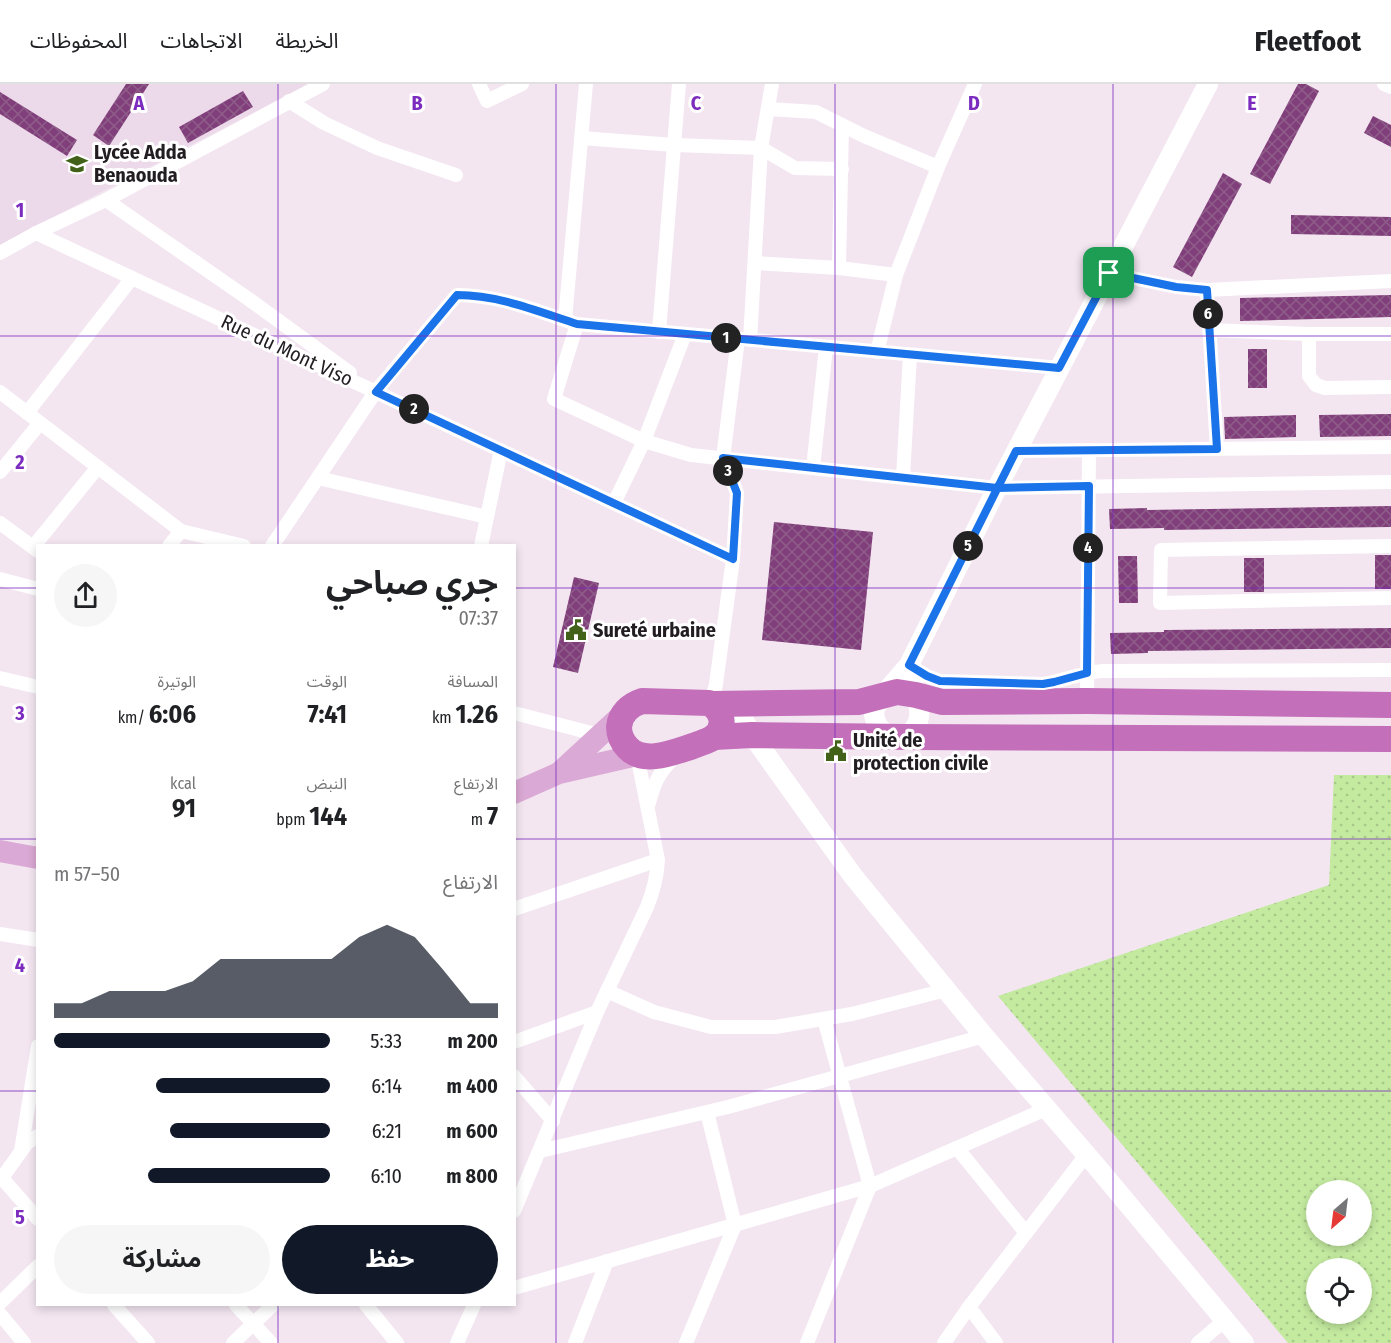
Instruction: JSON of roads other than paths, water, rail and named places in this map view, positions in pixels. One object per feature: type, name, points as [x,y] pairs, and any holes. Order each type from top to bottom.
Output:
[{"type":"highway","points":[[1391,705],[1087,701],[1010,692],[942,702],[897,692],[859,702],[719,704],[642,701],[629,707],[620,721],[619,729],[625,747],[646,757],[681,750],[714,737],[752,735],[1391,739]]},
{"type":"highway","points":[[1010,692],[1011,738]]},
{"type":"highway","points":[[714,737],[721,726],[719,704]]},
{"type":"main road","points":[[559,773],[625,747]]},
{"type":"main road","points":[[516,792],[625,747]]},
{"type":"main road","points":[[0,851],[36,858]]},
{"type":"street","points":[[0,253],[106,200],[322,84]]},
{"type":"street","points":[[479,84],[487,101],[522,84]]},
{"type":"street","points":[[586,84],[571,322],[554,399],[644,441],[692,455],[997,488],[1391,482]]},
{"type":"street","points":[[659,332],[679,84]]},
{"type":"street","points":[[772,84],[761,148],[755,263],[723,458],[737,493],[733,559],[713,696],[752,735],[853,876],[946,990],[1244,1343]]},
{"type":"street","points":[[909,665],[920,718],[917,726],[898,737],[879,728],[874,715],[875,708],[909,665],[1016,451],[1208,84]]},
{"type":"street","points":[[1384,84],[1391,87]]},
{"type":"street","points":[[877,352],[896,275],[970,86]]},
{"type":"street","points":[[289,101],[324,123],[377,148],[456,175]]},
{"type":"street","points":[[768,109],[816,112],[938,167]]},
{"type":"street","points":[[839,268],[842,125]]},
{"type":"street","points":[[581,138],[674,145],[761,148],[795,168],[842,169]]},
{"type":"street","points":[[106,200],[250,300],[376,392]]},
{"type":"street","name":"Rue du Mont Viso","points":[[36,233],[733,559]]},
{"type":"street","points":[[755,263],[839,268],[896,275]]},
{"type":"street","points":[[1109,273],[1176,287],[1207,290],[1391,281]]},
{"type":"street","points":[[27,413],[132,278]]},
{"type":"street","points":[[1207,290],[1217,449]]},
{"type":"street","points":[[273,544],[376,392],[457,295],[475,295],[512,302],[571,322],[1059,368]]},
{"type":"street","points":[[1209,330],[1309,334],[1391,334]]},
{"type":"street","points":[[614,503],[644,441],[685,334]]},
{"type":"street","points":[[1309,334],[1309,376],[1316,385],[1325,388],[1391,387]]},
{"type":"street","points":[[813,468],[826,347]]},
{"type":"street","points":[[903,477],[910,355]]},
{"type":"street","points":[[0,392],[181,531],[236,544]]},
{"type":"street","points":[[0,472],[40,423]]},
{"type":"street","points":[[1016,451],[1391,447]]},
{"type":"street","points":[[481,544],[501,450]]},
{"type":"street","points":[[1087,701],[1089,450]]},
{"type":"street","points":[[39,544],[98,467]]},
{"type":"street","points":[[318,478],[487,517]]},
{"type":"street","points":[[0,523],[35,549]]},
{"type":"street","points":[[171,544],[181,531]]},
{"type":"street","points":[[1391,546],[1161,550],[1160,603],[1391,598]]},
{"type":"street","points":[[0,579],[36,588]]},
{"type":"street","points":[[909,665],[940,681],[1010,692],[1087,673],[1115,671],[1391,670]]},
{"type":"street","points":[[0,678],[36,687]]},
{"type":"street","points":[[516,714],[625,747],[648,805],[658,860],[657,876],[647,908],[597,1011],[553,1121],[516,1205]]},
{"type":"street","points":[[648,805],[661,771],[681,750]]},
{"type":"street","points":[[516,908],[658,860]]},
{"type":"street","points":[[0,934],[36,940]]},
{"type":"street","points":[[607,991],[654,1012],[711,1027],[775,1027],[852,1014],[946,990]]},
{"type":"street","points":[[516,1041],[597,1011]]},
{"type":"street","points":[[807,1343],[870,1186],[824,1019]]},
{"type":"street","points":[[540,1151],[707,1112],[984,1035]]},
{"type":"street","points":[[21,1151],[36,1058]]},
{"type":"street","points":[[516,1078],[553,1121]]},
{"type":"street","points":[[516,1287],[870,1186],[1046,1109]]},
{"type":"street","points":[[686,1343],[735,1225],[707,1112]]},
{"type":"street","points":[[36,1137],[27,1143],[1,1177],[36,1217]]},
{"type":"street","points":[[957,1148],[1026,1233]]},
{"type":"street","points":[[944,1343],[1086,1155]]},
{"type":"street","points":[[575,1343],[607,1261]]},
{"type":"street","points":[[0,1303],[36,1268]]},
{"type":"street","points":[[115,1306],[148,1343]]},
{"type":"street","points":[[237,1306],[271,1343]]},
{"type":"street","points":[[233,1343],[272,1306]]},
{"type":"street","points":[[367,1306],[397,1343]]},
{"type":"street","points":[[457,1343],[474,1306]]},
{"type":"street","points":[[969,1307],[996,1343]]},
{"type":"street","points":[[0,1314],[24,1343]]},
{"type":"street","points":[[1198,1343],[1225,1320]]},
{"type":"place","name":"Lycée Adda Benaouda","points":[[77,164]]},
{"type":"place","name":"Sureté urbaine","points":[[576,630]]},
{"type":"place","name":"Unité de protection civile","points":[[836,751]]}]
